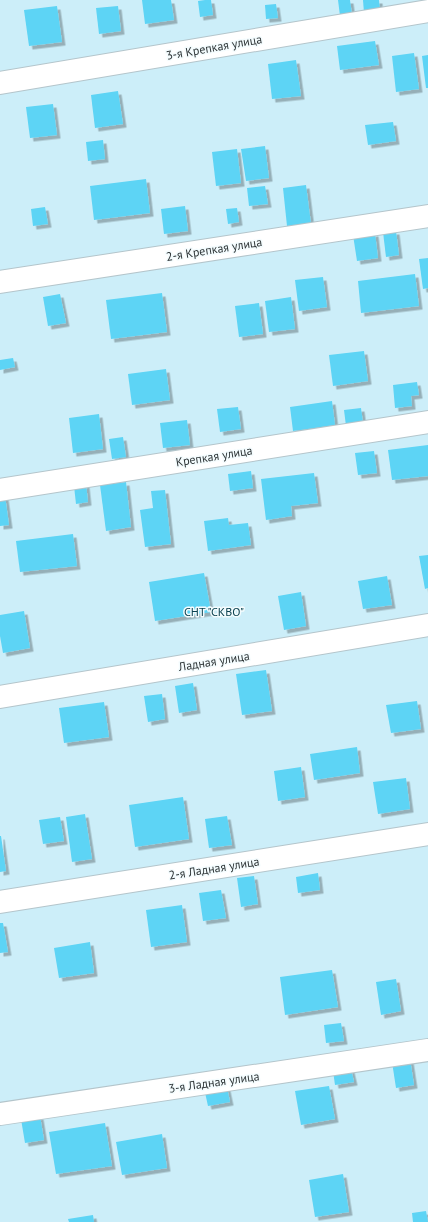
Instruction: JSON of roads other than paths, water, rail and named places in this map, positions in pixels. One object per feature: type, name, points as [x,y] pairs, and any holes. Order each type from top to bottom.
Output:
[{"type":"lane","name":"3-я Крепкая улица","points":[[0,83],[428,11]]},
{"type":"lane","name":"2-я Крепкая улица","points":[[0,282],[428,216]]},
{"type":"lane","name":"Крепкая улица","points":[[0,490],[428,422]]},
{"type":"lane","name":"Ладная улица","points":[[0,697],[428,625]]},
{"type":"lane","name":"2-я Ладная улица","points":[[0,902],[428,834]]},
{"type":"lane","name":"3-я Ладная улица","points":[[0,1114],[428,1050]]},
{"type":"park label","name":"СНТ \"СКВО\"","points":[[214,611]]}]
